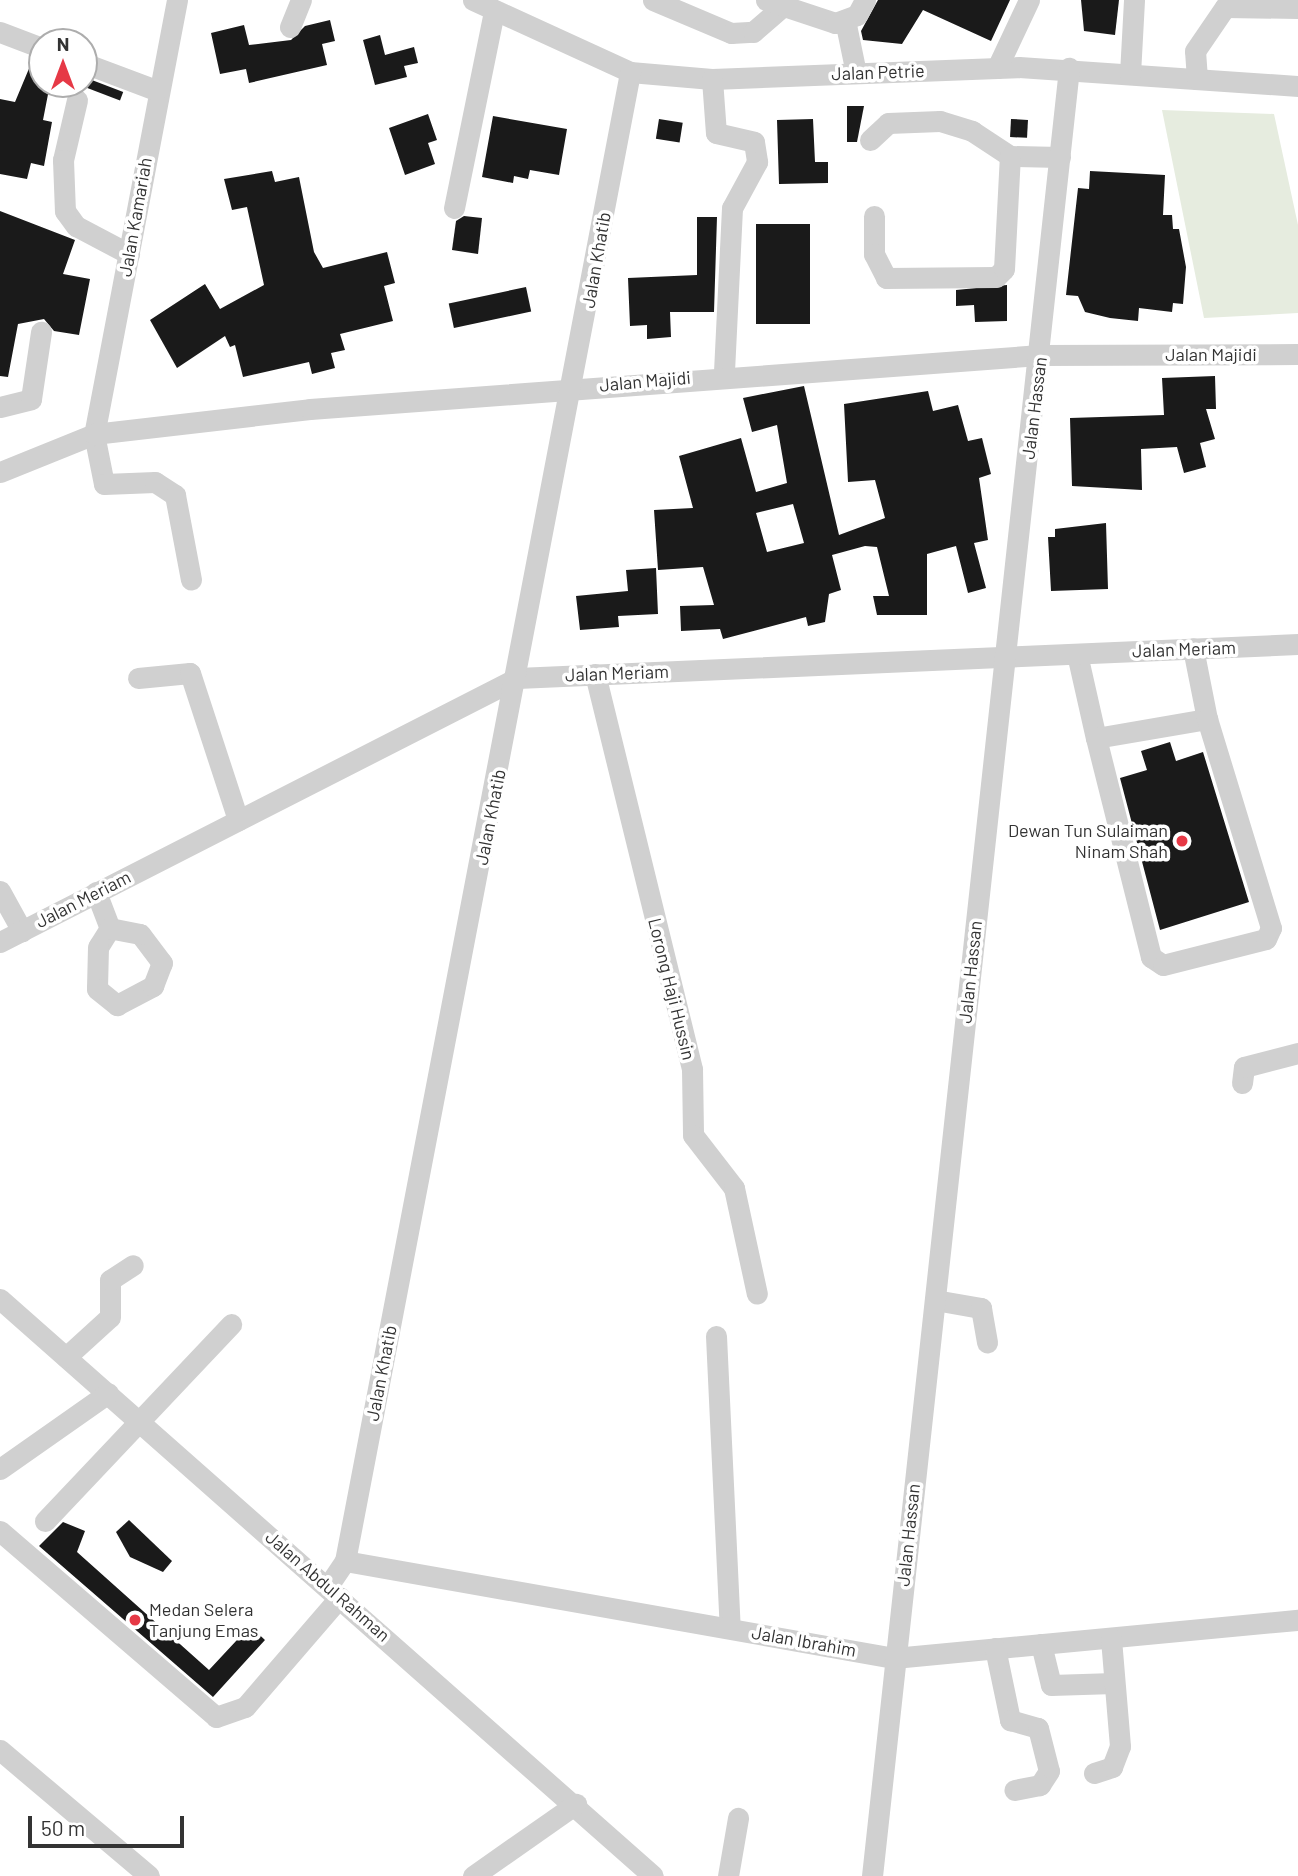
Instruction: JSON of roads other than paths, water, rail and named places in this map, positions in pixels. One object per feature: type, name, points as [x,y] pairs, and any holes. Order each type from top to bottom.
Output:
[{"type":"street","name":"Jalan Kamariah","points":[[94,434],[156,90],[177,0]]},
{"type":"street","points":[[290,27],[301,0]]},
{"type":"street","name":"Jalan Petrie","points":[[473,0],[630,72],[712,79],[997,68],[1069,68],[1298,86]]},
{"type":"street","points":[[653,0],[731,33],[753,32],[774,3],[819,22],[845,20],[857,15],[865,0]]},
{"type":"street","points":[[997,68],[1030,0]]},
{"type":"street","points":[[1130,74],[1134,0]]},
{"type":"street","points":[[1197,79],[1195,51],[1225,7],[1298,8]]},
{"type":"street","points":[[454,208],[494,11]]},
{"type":"street","points":[[845,20],[856,73]]},
{"type":"street","points":[[0,32],[28,43]]},
{"type":"street","points":[[98,68],[156,90]]},
{"type":"street","name":"Jalan Hassan","points":[[872,1876],[1004,657],[1040,355],[1069,68]]},
{"type":"street","name":"Jalan Khatib","points":[[345,1561],[574,386],[630,72]]},
{"type":"street","points":[[712,79],[716,133],[754,142],[757,162],[732,208],[724,374]]},
{"type":"street","points":[[77,100],[63,160],[65,211],[76,226],[128,254]]},
{"type":"street","points":[[870,140],[888,123],[940,121],[972,131],[1010,156],[1060,157]]},
{"type":"street","points":[[874,216],[874,254],[886,278],[996,277],[1004,269],[1010,156]]},
{"type":"street","points":[[0,407],[31,399],[41,332]]},
{"type":"street","name":"Jalan Majidi","points":[[0,471],[94,434],[574,386],[1040,355],[1298,354]]},
{"type":"street","points":[[94,434],[103,484],[155,482],[175,495],[191,580]]},
{"type":"street","name":"Jalan Meriam","points":[[0,942],[517,678],[1298,645]]},
{"type":"street","points":[[1077,654],[1151,957],[1163,965],[1266,939],[1271,928],[1207,719],[1193,648]]},
{"type":"street","points":[[138,678],[190,673],[238,820]]},
{"type":"street","name":"Lorong Haji Hussin","points":[[594,674],[692,1069],[693,1135],[734,1188],[757,1294]]},
{"type":"street","points":[[1096,738],[1207,719]]},
{"type":"street","points":[[0,891],[22,931]]},
{"type":"street","points":[[96,892],[110,928]]},
{"type":"street","points":[[1242,1083],[1244,1068],[1298,1053]]},
{"type":"street","points":[[66,1357],[110,1317],[110,1280],[133,1265]]},
{"type":"street","name":"Jalan Abdul Rahman","points":[[0,1298],[576,1804],[653,1876]]},
{"type":"street","points":[[934,1300],[981,1308],[987,1342]]},
{"type":"street","points":[[45,1521],[231,1324]]},
{"type":"street","points":[[716,1336],[730,1628]]},
{"type":"street","points":[[0,1469],[108,1393]]},
{"type":"street","points":[[0,1531],[216,1717],[244,1707],[334,1591],[345,1561]]},
{"type":"street","name":"Jalan Ibrahim","points":[[345,1561],[894,1658],[1298,1620]]},
{"type":"street","points":[[1094,1773],[1112,1767],[1120,1746],[1111,1638]]},
{"type":"street","points":[[1041,1644],[1051,1685],[1114,1683]]},
{"type":"street","points":[[995,1648],[1010,1720],[1038,1728],[1049,1771],[1040,1785],[1014,1790]]},
{"type":"street","points":[[0,1750],[149,1876]]},
{"type":"street","points":[[473,1876],[576,1804]]},
{"type":"street","points":[[728,1876],[738,1818]]},
{"type":"place","name":"Dewan Tun Sulaiman Ninam Shah","points":[[1182,841]]},
{"type":"place","name":"Medan Selera Tanjung Emas","points":[[135,1620]]}]
